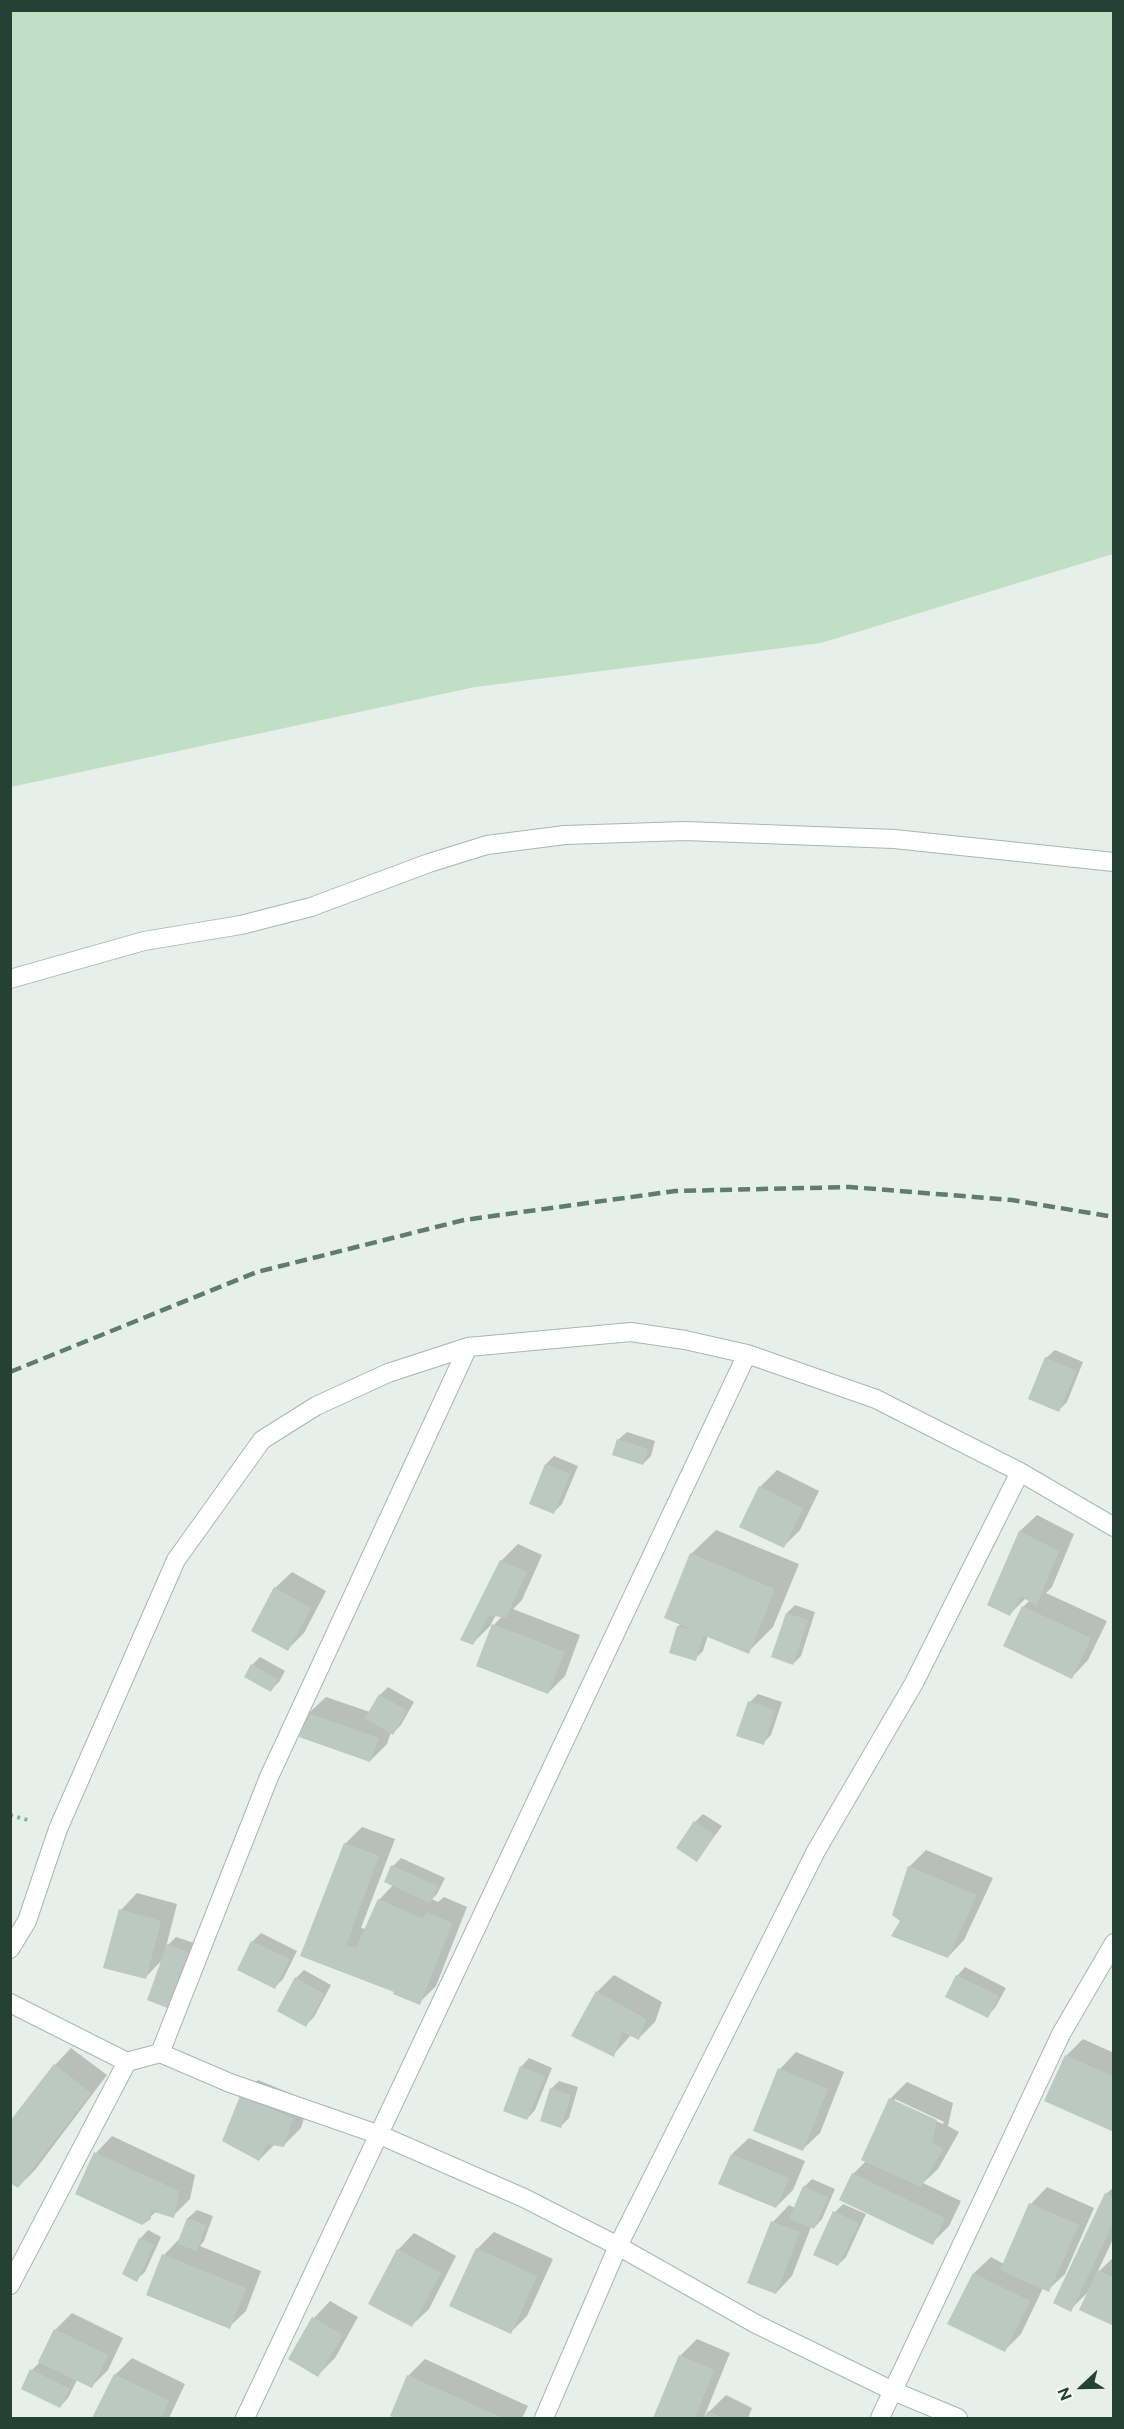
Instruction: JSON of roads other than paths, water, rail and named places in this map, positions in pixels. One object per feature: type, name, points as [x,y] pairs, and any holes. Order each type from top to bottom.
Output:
[{"type":"street","points":[[10,979],[144,941],[241,925],[311,907],[487,845],[565,835],[685,831],[894,839],[1113,861]]},
{"type":"street","points":[[10,1949],[27,1920],[58,1829],[176,1560],[262,1440],[316,1406],[388,1373],[468,1347],[631,1332],[685,1340],[747,1354],[876,1399],[1020,1472],[1113,1527]]},
{"type":"street","points":[[160,2053],[269,1777],[468,1347]]},
{"type":"street","points":[[245,2418],[747,1354]]},
{"type":"street","points":[[543,2418],[618,2246],[816,1851],[914,1683],[1020,1472]]},
{"type":"street","points":[[880,2418],[1061,2034],[1113,1943]]},
{"type":"street","points":[[10,2003],[127,2062],[160,2053],[230,2083],[380,2135],[524,2198],[618,2246],[756,2324],[893,2391],[958,2418]]},
{"type":"street","points":[[10,2285],[127,2062]]},
{"type":"railway","points":[[10,1372],[257,1272],[464,1220],[675,1191],[850,1187],[1012,1200],[1114,1217]]}]
